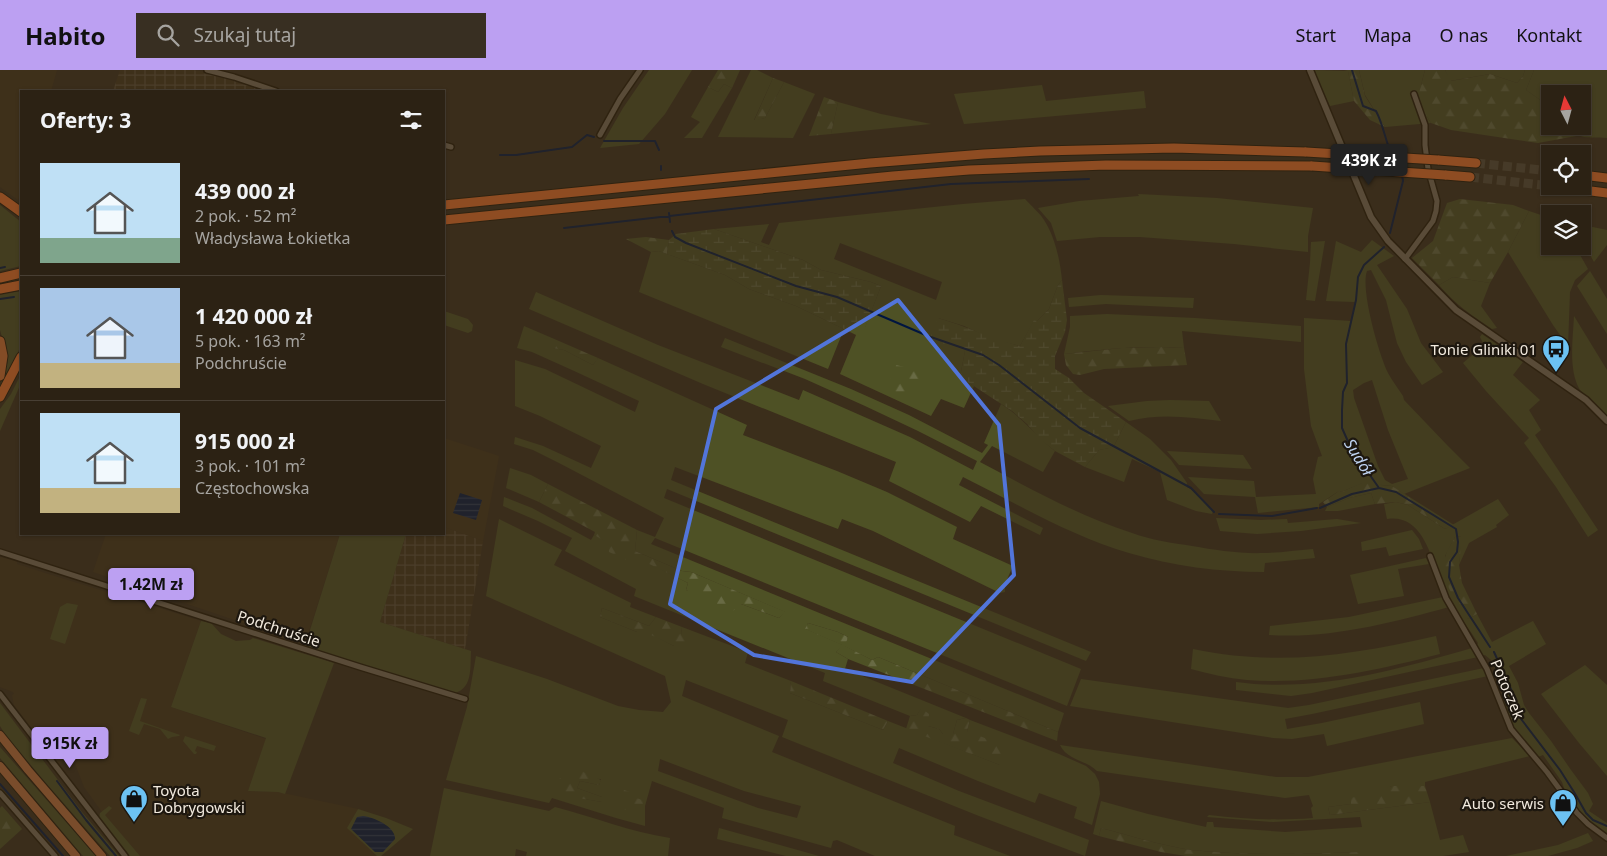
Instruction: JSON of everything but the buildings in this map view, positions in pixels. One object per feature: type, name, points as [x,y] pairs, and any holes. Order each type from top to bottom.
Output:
[{"type":"highway","points":[[445,206],[860,164],[1040,151],[1174,148],[1306,152],[1476,163]]},
{"type":"highway","points":[[445,220],[968,170],[1106,165],[1312,166],[1470,177]]},
{"type":"highway","points":[[1591,176],[1607,178]]},
{"type":"highway","points":[[1591,191],[1607,193]]},
{"type":"highway","points":[[0,197],[20,211]]},
{"type":"highway","points":[[0,278],[20,273]]},
{"type":"highway","points":[[0,289],[20,285]]},
{"type":"highway","points":[[0,341],[3,356],[0,376]]},
{"type":"highway","points":[[0,397],[20,359]]},
{"type":"main road","points":[[0,735],[102,856]]},
{"type":"main road","points":[[0,766],[76,856]]},
{"type":"street","points":[[207,70],[273,90]]},
{"type":"street","points":[[600,135],[620,99],[640,70]]},
{"type":"street","points":[[1310,70],[1371,217],[1383,235],[1456,310],[1573,390],[1607,420]]},
{"type":"street","points":[[1405,259],[1433,220],[1437,201],[1428,169],[1425,125],[1414,94]]},
{"type":"street","points":[[445,145],[451,147]]},
{"type":"street","name":"Podchruście","points":[[0,552],[465,699]]},
{"type":"street","name":"Potoczek","points":[[1430,556],[1446,598],[1487,670],[1511,729],[1547,772],[1577,813],[1607,838]]},
{"type":"street","points":[[0,694],[125,856]]},
{"type":"street","points":[[0,794],[55,856]]},
{"type":"highlighted area","points":[[898,300],[999,425],[1014,575],[912,682],[754,655],[670,604],[716,409]]},
{"type":"shaded area","points":[[0,70],[57,70],[51,90],[20,90],[20,193],[18,200],[0,187]]},
{"type":"shaded area","points":[[120,70],[193,70],[233,78],[267,90],[113,90]]},
{"type":"shaded area","points":[[445,438],[499,456],[483,541],[445,527]]},
{"type":"shaded area","points":[[445,527],[483,541],[465,649],[380,622],[406,535],[445,535]]},
{"type":"shaded area","points":[[106,535],[340,535],[305,644],[93,572]]},
{"type":"shaded area","points":[[0,557],[17,561],[17,564],[45,573],[201,621],[171,707],[266,739],[248,791],[278,792],[358,809],[348,828],[377,856],[139,856],[102,812],[84,787],[73,758],[58,764],[14,705],[13,692],[0,687]]},
{"type":"green space","points":[[649,70],[692,70],[665,114],[639,144],[600,148],[623,108]]},
{"type":"green space","points":[[718,70],[740,70],[732,88],[724,84],[718,92],[708,87]]},
{"type":"green space","points":[[751,70],[757,70],[773,78],[754,120],[765,118],[784,82],[815,94],[793,138],[718,137]]},
{"type":"green space","points":[[1313,70],[1348,71],[1354,101],[1330,106]]},
{"type":"green space","points":[[1344,70],[1359,70],[1365,96],[1385,127],[1370,120],[1354,101],[1348,71]]},
{"type":"green space","points":[[1359,70],[1425,70],[1420,98],[1423,109],[1431,123],[1385,127],[1365,95]]},
{"type":"green space","points":[[1425,70],[1445,70],[1451,81],[1490,74],[1517,83],[1525,70],[1534,70],[1526,90],[1541,100],[1541,135],[1576,136],[1538,143],[1451,130],[1431,123],[1421,107],[1419,93]]},
{"type":"green space","points":[[1445,70],[1525,70],[1517,83],[1490,74],[1450,81]]},
{"type":"green space","points":[[1534,70],[1607,70],[1607,138],[1576,135],[1591,135],[1591,85],[1541,85],[1541,100],[1526,90]]},
{"type":"green space","points":[[773,78],[784,82],[765,118],[754,121]]},
{"type":"green space","points":[[724,84],[732,88],[702,138],[684,138],[700,122],[691,117],[708,87],[718,92]]},
{"type":"green space","points":[[1042,85],[1046,101],[1144,91],[1146,108],[964,124],[954,94]]},
{"type":"green space","points":[[824,97],[838,102],[831,134],[809,136]]},
{"type":"green space","points":[[838,102],[881,114],[931,124],[831,134]]},
{"type":"green space","points":[[1138,194],[1217,198],[1313,208],[1308,236],[1308,252],[1140,237],[1100,237],[1057,241],[1051,223],[1038,208],[1079,201],[1139,196]]},
{"type":"green space","points":[[1025,199],[1042,217],[1048,227],[1054,241],[1062,280],[1058,285],[1049,309],[1037,321],[1034,321],[1020,346],[992,339],[964,326],[938,318],[965,351],[960,377],[974,386],[964,408],[941,399],[931,416],[840,374],[856,335],[848,331],[852,323],[865,327],[881,286],[821,270],[803,260],[714,229],[769,224],[761,242],[769,245],[779,223]],"holes":[[[840,243],[942,282],[936,300],[834,259]]]},
{"type":"green space","points":[[1460,199],[1513,205],[1529,211],[1490,283],[1453,277],[1439,285],[1412,258],[1433,241],[1447,203]]},
{"type":"green space","points":[[0,205],[20,221],[20,266],[0,271]]},
{"type":"green space","points":[[1529,211],[1541,215],[1541,255],[1580,255],[1588,269],[1575,280],[1570,292],[1568,346],[1553,325],[1508,252]]},
{"type":"green space","points":[[1591,227],[1607,230],[1607,245],[1594,262],[1590,255]]},
{"type":"green space","points":[[714,229],[803,260],[821,270],[881,286],[865,328],[852,323],[848,331],[796,306],[749,289],[725,275],[667,254],[669,240],[676,234]]},
{"type":"green space","points":[[646,237],[669,240],[667,254],[659,251],[651,252],[626,239]]},
{"type":"green space","points":[[1372,240],[1394,256],[1377,265],[1407,309],[1421,343],[1443,372],[1422,385],[1406,362],[1397,343],[1386,300],[1371,270],[1367,271],[1366,280],[1368,306],[1380,352],[1391,379],[1404,400],[1470,468],[1404,494],[1392,486],[1363,483],[1341,492],[1339,491],[1319,504],[1319,507],[1258,513],[1255,497],[1204,494],[1188,477],[1254,481],[1256,497],[1316,494],[1313,479],[1318,457],[1322,456],[1311,426],[1304,369],[1304,318],[1351,321],[1355,302],[1326,301],[1336,241],[1361,252]],"holes":[[[1372,380],[1388,430],[1408,479],[1392,484],[1385,480],[1378,466],[1354,398],[1353,390]]]},
{"type":"green space","points":[[1325,241],[1315,301],[1306,300],[1311,242]]},
{"type":"green space","points":[[659,251],[725,275],[749,289],[796,306],[844,329],[828,369],[639,292],[651,252]]},
{"type":"green space","points":[[1590,271],[1607,299],[1607,334],[1577,286]]},
{"type":"green space","points":[[1453,277],[1490,283],[1481,306],[1497,328],[1492,329],[1470,314],[1457,304],[1439,285]]},
{"type":"green space","points":[[1062,280],[1067,320],[1065,332],[1055,356],[1055,369],[1069,378],[1084,393],[1126,422],[1114,446],[1099,450],[1085,467],[1055,451],[1012,411],[960,377],[965,351],[930,339],[938,318],[1020,346],[1034,320],[1037,321],[1049,309],[1058,285]]},
{"type":"green space","points":[[20,291],[20,347],[0,391],[8,357],[0,330],[0,295]]},
{"type":"green space","points":[[536,292],[658,345],[799,400],[803,390],[910,437],[973,470],[977,461],[918,431],[805,379],[721,347],[725,338],[851,389],[909,415],[982,453],[988,445],[984,443],[1001,404],[1016,415],[1055,451],[1043,472],[992,446],[980,462],[1055,501],[1112,526],[1154,539],[1246,553],[1276,553],[1313,549],[1315,558],[1265,563],[1264,572],[1230,571],[1179,565],[1129,553],[1086,538],[1044,519],[963,477],[959,485],[1043,528],[1040,535],[981,506],[970,522],[889,481],[896,462],[703,384],[529,309]]},
{"type":"green space","points":[[1101,295],[1194,298],[1193,308],[1106,304],[1069,307],[1068,298]]},
{"type":"green space","points":[[445,311],[468,319],[473,325],[472,331],[468,333],[445,325]]},
{"type":"green space","points":[[1107,314],[1301,326],[1301,342],[1182,331],[1184,348],[1124,348],[1064,354],[1070,327],[1070,316]]},
{"type":"green space","points":[[1574,316],[1607,370],[1607,416],[1580,390],[1576,382],[1572,354]]},
{"type":"green space","points":[[524,326],[552,338],[553,348],[564,350],[593,365],[598,358],[747,425],[743,435],[887,492],[957,527],[953,539],[1013,566],[1005,584],[1005,592],[1000,593],[873,531],[842,519],[838,529],[675,467],[671,480],[1091,652],[1086,661],[667,489],[664,498],[1081,669],[1067,706],[655,538],[651,544],[1064,713],[1058,732],[878,657],[872,660],[844,646],[848,637],[808,623],[806,629],[843,645],[836,652],[848,659],[845,669],[966,718],[957,720],[953,734],[943,734],[939,729],[928,726],[921,709],[917,715],[910,716],[823,681],[825,673],[634,596],[636,589],[565,551],[572,538],[503,506],[504,497],[532,508],[591,540],[594,535],[688,583],[686,590],[741,604],[779,618],[785,612],[691,572],[682,571],[635,551],[637,530],[655,537],[664,518],[533,450],[514,444],[515,437],[543,446],[591,468],[601,446],[515,406],[515,360],[545,369],[635,412],[639,401],[532,352],[517,348]]},
{"type":"green space","points":[[1482,334],[1523,362],[1513,375],[1540,400],[1529,410],[1541,430],[1535,435],[1598,530],[1588,537],[1556,487],[1524,443],[1529,438],[1463,363],[1484,345],[1480,337]]},
{"type":"green space","points":[[552,338],[598,358],[593,365],[564,350],[552,348]]},
{"type":"green space","points":[[1122,348],[1184,348],[1187,365],[1104,369],[1080,375],[1073,374],[1066,365],[1064,354]]},
{"type":"green space","points":[[896,365],[925,372],[920,384],[914,385],[912,391],[897,393],[887,389]]},
{"type":"green space","points":[[20,376],[20,385],[0,431],[0,409],[11,394]]},
{"type":"green space","points":[[1147,401],[1209,401],[1221,421],[1163,416],[1129,421],[1108,406]]},
{"type":"green space","points":[[1126,422],[1150,439],[1171,460],[1187,483],[1187,487],[1213,511],[1212,514],[1196,511],[1167,500],[1160,472],[1132,459],[1124,482],[1085,467],[1099,450],[1114,446]]},
{"type":"green space","points":[[1167,451],[1243,455],[1252,469],[1179,465]]},
{"type":"green space","points":[[1366,466],[1381,485],[1392,486],[1454,525],[1445,529],[1408,505],[1396,502],[1375,504],[1371,493],[1349,498],[1327,507],[1323,502],[1339,491],[1341,492],[1362,483],[1354,470]]},
{"type":"green space","points":[[510,468],[531,475],[548,484],[539,502],[506,488]]},
{"type":"green space","points":[[548,484],[637,530],[635,551],[682,571],[691,572],[786,612],[779,618],[741,604],[733,611],[686,590],[688,583],[633,556],[629,561],[609,552],[608,543],[594,535],[595,532],[539,502]]},
{"type":"green space","points":[[1371,493],[1375,504],[1338,511],[1325,511],[1327,507],[1349,498]]},
{"type":"green space","points":[[1498,499],[1509,515],[1496,525],[1497,527],[1469,543],[1459,565],[1461,536],[1455,537],[1445,556],[1468,619],[1477,614],[1492,642],[1533,621],[1546,644],[1509,666],[1518,683],[1524,705],[1588,793],[1593,804],[1589,811],[1607,823],[1607,835],[1582,815],[1543,755],[1538,757],[1510,723],[1502,697],[1502,685],[1491,660],[1485,655],[1482,656],[1477,645],[1478,643],[1455,609],[1426,543],[1415,527],[1407,522],[1398,519],[1387,519],[1384,504],[1396,502],[1408,505],[1445,529]]},
{"type":"green space","points":[[1216,518],[1287,519],[1288,523],[1337,519],[1361,523],[1301,531],[1257,534],[1220,531]]},
{"type":"green space","points":[[499,519],[562,550],[554,565],[631,603],[630,607],[656,617],[649,626],[602,608],[600,617],[637,632],[645,631],[674,646],[681,635],[682,627],[748,652],[745,663],[791,681],[790,693],[883,730],[888,721],[1000,765],[967,731],[970,720],[1059,754],[1086,766],[1095,774],[1099,782],[1100,794],[1092,825],[1074,818],[1077,807],[1039,793],[1035,803],[899,748],[893,763],[959,791],[1089,840],[1085,856],[979,816],[782,737],[788,720],[686,680],[682,696],[779,736],[772,752],[955,826],[954,835],[1010,856],[875,856],[837,840],[833,841],[831,848],[722,818],[724,808],[652,781],[645,806],[645,826],[552,798],[549,803],[446,780],[467,707],[476,656],[547,679],[618,706],[663,712],[671,702],[665,676],[486,596]],"holes":[[[660,759],[744,791],[801,806],[797,818],[758,808],[658,771]],[[560,778],[601,779],[599,785],[580,781],[577,788],[602,797],[602,802],[585,799]]]},
{"type":"green space","points":[[1412,530],[1419,539],[1423,549],[1389,556],[1386,547],[1362,551],[1361,542]]},
{"type":"green space","points":[[340,535],[406,535],[380,622],[471,651],[469,678],[463,688],[451,694],[305,646]]},
{"type":"green space","points":[[1462,536],[1459,565],[1462,583],[1477,614],[1468,619],[1450,590],[1444,566],[1445,558],[1455,537]]},
{"type":"green space","points":[[1426,558],[1429,564],[1398,569],[1404,596],[1358,604],[1350,575]]},
{"type":"green space","points":[[1443,597],[1449,607],[1405,619],[1314,635],[1269,635],[1270,626],[1349,617]]},
{"type":"green space","points":[[67,603],[78,605],[65,644],[50,639],[60,607]]},
{"type":"green space","points":[[602,608],[649,626],[656,617],[682,627],[681,635],[689,640],[688,647],[674,646],[645,632],[637,632],[600,617]]},
{"type":"green space","points":[[201,621],[211,623],[221,634],[236,641],[253,638],[334,663],[285,794],[248,791],[266,738],[171,707]]},
{"type":"green space","points":[[808,623],[848,637],[845,646],[872,660],[878,657],[1058,732],[1057,741],[848,659],[836,652],[842,645],[805,629]]},
{"type":"green space","points":[[1436,636],[1440,654],[1393,666],[1345,675],[1272,681],[1219,676],[1191,669],[1193,649],[1255,657],[1286,658],[1375,649]]},
{"type":"green space","points":[[1472,648],[1478,657],[1312,693],[1291,696],[1236,690],[1236,682],[1266,685],[1296,684],[1326,682],[1355,677],[1414,664]]},
{"type":"green space","points":[[1585,665],[1607,685],[1607,776],[1541,694]]},
{"type":"green space","points":[[1484,668],[1488,676],[1285,719],[1287,729],[1420,702],[1424,724],[1327,746],[1324,734],[1292,739],[1273,738],[1070,706],[1081,679],[1288,708]]},
{"type":"green space","points":[[791,681],[888,721],[883,730],[790,693]]},
{"type":"green space","points":[[141,698],[147,699],[140,721],[180,735],[168,739],[160,729],[144,724],[139,735],[129,731]]},
{"type":"green space","points":[[0,703],[82,812],[119,856],[110,856],[5,734],[0,726]]},
{"type":"green space","points":[[921,708],[929,714],[928,726],[939,729],[943,734],[953,734],[957,720],[966,718],[970,720],[967,731],[1005,746],[1000,765],[906,729],[910,716],[917,715]]},
{"type":"green space","points":[[185,736],[216,746],[214,751],[197,746],[195,751],[197,752],[194,754],[183,741]]},
{"type":"green space","points":[[1512,738],[1530,756],[1425,782],[1425,786],[1392,786],[1351,804],[1328,807],[1330,815],[1430,802],[1440,840],[1463,835],[1469,852],[1443,856],[1360,856],[1360,852],[1233,853],[1179,848],[1101,828],[1099,836],[1093,834],[1101,801],[1206,827],[1207,822],[1213,822],[1214,827],[1285,832],[1362,827],[1360,817],[1273,822],[1207,817],[1209,815],[1261,819],[1313,818],[1311,808],[1313,806],[1309,795],[1285,798],[1097,771],[1088,764],[1067,754],[1060,745],[1276,777],[1308,777]]},
{"type":"green space","points":[[0,747],[96,856],[83,856],[0,758]]},
{"type":"green space","points":[[575,768],[601,780],[599,785],[580,781],[577,788],[602,797],[602,802],[554,794],[560,778],[569,778]]},
{"type":"green space","points":[[1392,786],[1425,786],[1430,802],[1330,815],[1328,807],[1351,804],[1351,798]]},
{"type":"green space","points":[[444,788],[549,811],[555,807],[626,828],[670,838],[668,856],[526,856],[527,852],[516,849],[515,856],[430,856]]},
{"type":"green space","points":[[624,790],[630,792],[632,797],[643,800],[643,806],[630,803],[628,810],[619,808]]},
{"type":"green space","points":[[2,806],[22,829],[0,849],[0,808]]},
{"type":"green space","points":[[109,806],[112,808],[105,815],[140,856],[130,856],[99,818],[100,813]]},
{"type":"green space","points":[[358,809],[413,829],[381,856],[377,856],[347,828]]},
{"type":"green space","points":[[719,828],[819,856],[786,856],[717,839]]},
{"type":"green space","points":[[1101,828],[1191,850],[1254,854],[1360,852],[1360,856],[1186,856],[1161,852],[1099,836]]},
{"type":"green space","points":[[1588,833],[1593,841],[1577,848],[1548,856],[1506,856],[1558,845]]},
{"type":"water","points":[[460,493],[482,500],[476,520],[453,513]]},
{"type":"water","points":[[363,816],[384,823],[392,830],[395,839],[383,852],[375,852],[351,829],[357,817]]},
{"type":"waterway","name":"Sudół","points":[[1352,70],[1363,106],[1376,111],[1391,153]]},
{"type":"waterway","points":[[500,155],[516,155],[572,147],[587,135],[594,137]]},
{"type":"waterway","points":[[604,141],[655,141],[659,150]]},
{"type":"waterway","name":"Sudół","points":[[1397,161],[1402,170]]},
{"type":"waterway","name":"Sudół","points":[[1390,233],[1403,181],[1402,175]]},
{"type":"waterway","points":[[564,228],[951,184],[1089,179]]},
{"type":"waterway","points":[[669,213],[670,222]]},
{"type":"waterway","points":[[672,231],[675,237],[686,243],[796,286],[837,297],[928,336],[983,355],[999,365],[1080,428],[1191,488],[1214,512]]},
{"type":"waterway","name":"Sudół","points":[[1384,247],[1364,265],[1358,277],[1356,300],[1346,344],[1347,383],[1343,392],[1342,428],[1351,448],[1379,488],[1396,492],[1456,529],[1457,552],[1450,562],[1449,577],[1458,598],[1490,647]]},
{"type":"waterway","points":[[0,268],[5,267]]},
{"type":"waterway","points":[[0,299],[14,297]]},
{"type":"waterway","points":[[1320,508],[1352,494],[1379,488]]},
{"type":"waterway","points":[[1219,514],[1272,516],[1317,508]]},
{"type":"waterway","name":"Sudół","points":[[1494,652],[1514,696],[1518,715],[1560,770],[1586,813],[1593,820],[1607,826]]},
{"type":"waterway","points":[[57,781],[116,856]]},
{"type":"waterway","points":[[0,784],[63,856]]},
{"type":"tunnel","points":[[1476,163],[1541,170]]},
{"type":"tunnel","points":[[1470,177],[1541,185]]},
{"type":"place","name":"Tonie Gliniki 01","points":[[1556,373]]},
{"type":"place","name":"Toyota Dobrygowski","points":[[134,823]]},
{"type":"place","name":"Auto serwis","points":[[1563,827]]}]
